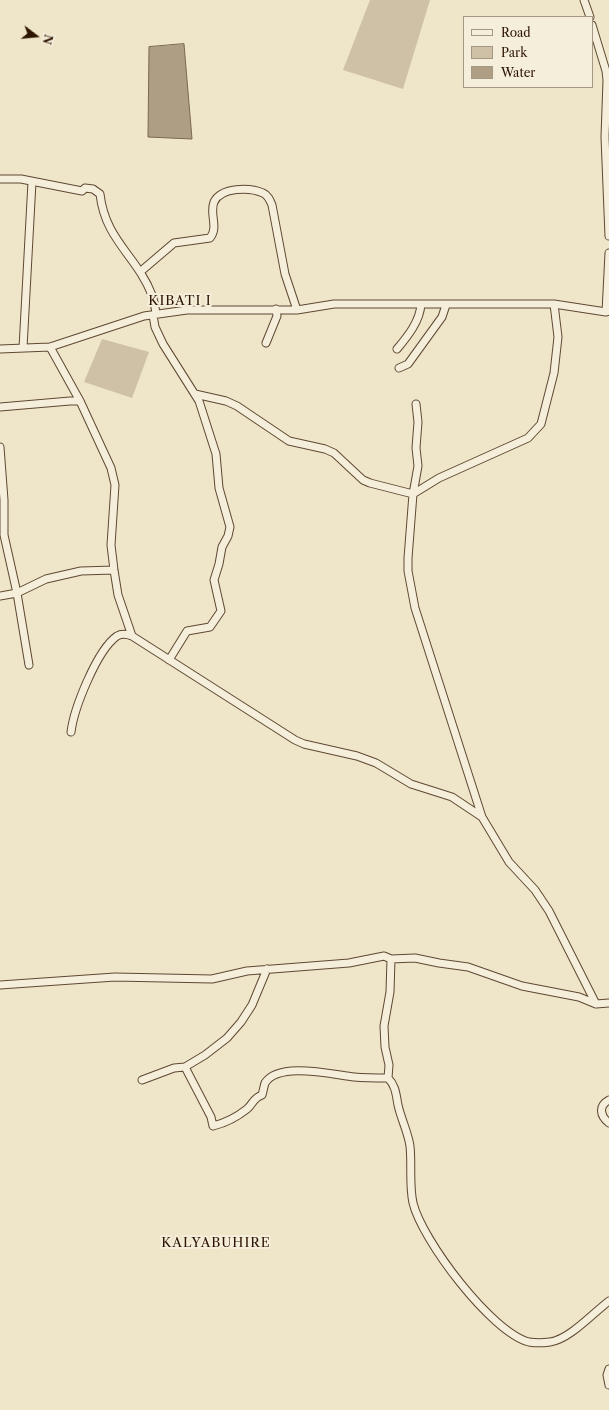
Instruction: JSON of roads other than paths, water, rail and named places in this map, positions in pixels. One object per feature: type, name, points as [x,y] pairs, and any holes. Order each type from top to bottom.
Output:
[{"type":"street","points":[[584,0],[590,16]]},
{"type":"street","points":[[593,28],[608,74],[605,137],[609,236]]},
{"type":"street","points":[[0,179],[21,179],[82,191],[85,188],[93,189],[100,194],[102,211],[110,229],[140,272],[152,295],[155,314],[155,327],[163,344],[195,394],[214,444],[219,488],[230,527],[228,536],[222,547],[214,580],[221,611],[210,627],[187,630],[169,660]]},
{"type":"street","points":[[23,348],[32,182]]},
{"type":"street","points":[[140,272],[174,243],[210,238],[214,227],[212,210],[217,198],[225,192],[237,190],[256,190],[264,193],[269,198],[272,205],[285,274],[297,310]]},
{"type":"street","points":[[0,349],[50,347],[127,320],[144,316],[217,309],[297,310],[334,304],[554,304],[608,312],[609,253]]},
{"type":"street","points":[[397,349],[418,319],[421,304]]},
{"type":"street","points":[[195,394],[226,401],[237,406],[289,441],[325,449],[334,453],[363,480],[414,494],[439,478],[528,438],[535,432],[544,415],[558,352],[558,337],[554,304]]},
{"type":"street","points":[[399,368],[408,364],[442,317],[446,305]]},
{"type":"street","points":[[266,343],[277,316],[276,309]]},
{"type":"street","points":[[50,347],[80,402],[111,468],[115,485],[111,545],[114,570],[118,595],[132,636]]},
{"type":"street","points":[[0,407],[70,400],[80,402]]},
{"type":"street","points":[[416,404],[418,422],[416,448],[418,466],[414,494],[408,571],[415,608],[482,817],[509,862],[535,890],[549,910],[596,1004]]},
{"type":"street","points":[[0,447],[4,500],[4,535],[17,593],[29,665]]},
{"type":"street","points":[[0,596],[17,593],[46,579],[81,571],[114,570]]},
{"type":"street","points":[[71,732],[75,712],[89,675],[106,646],[118,636],[126,634],[132,636],[299,742],[376,763],[411,784],[452,797],[482,817]]},
{"type":"street","points":[[0,985],[115,978],[212,979],[247,971],[349,963],[384,956],[391,959],[415,958],[468,967],[516,984],[579,997],[596,1004],[609,1003]]},
{"type":"street","points":[[388,1078],[389,1065],[385,1047],[384,1026],[390,992],[391,959]]},
{"type":"street","points":[[142,1080],[174,1068],[185,1067],[218,1046],[241,1022],[257,997],[267,969]]},
{"type":"street","points":[[185,1067],[211,1117],[213,1126],[226,1122],[248,1108],[255,1097],[262,1095],[265,1083],[275,1076],[288,1072],[309,1071],[366,1078],[388,1078],[394,1084],[410,1146],[413,1201],[416,1216],[436,1250],[471,1297],[514,1334],[528,1342],[539,1343],[552,1342],[562,1337],[599,1311],[609,1301]]},
{"type":"street","points":[[609,1100],[602,1107],[601,1112],[609,1123]]},
{"type":"street","points":[[609,1369],[607,1375],[609,1385]]},
{"type":"water","points":[[184,44],[192,139],[148,137],[149,47]]},
{"type":"district","name":"KIBATI I","points":[[180,301]]},
{"type":"district","name":"KALYABUHIRE","points":[[216,1243]]}]
